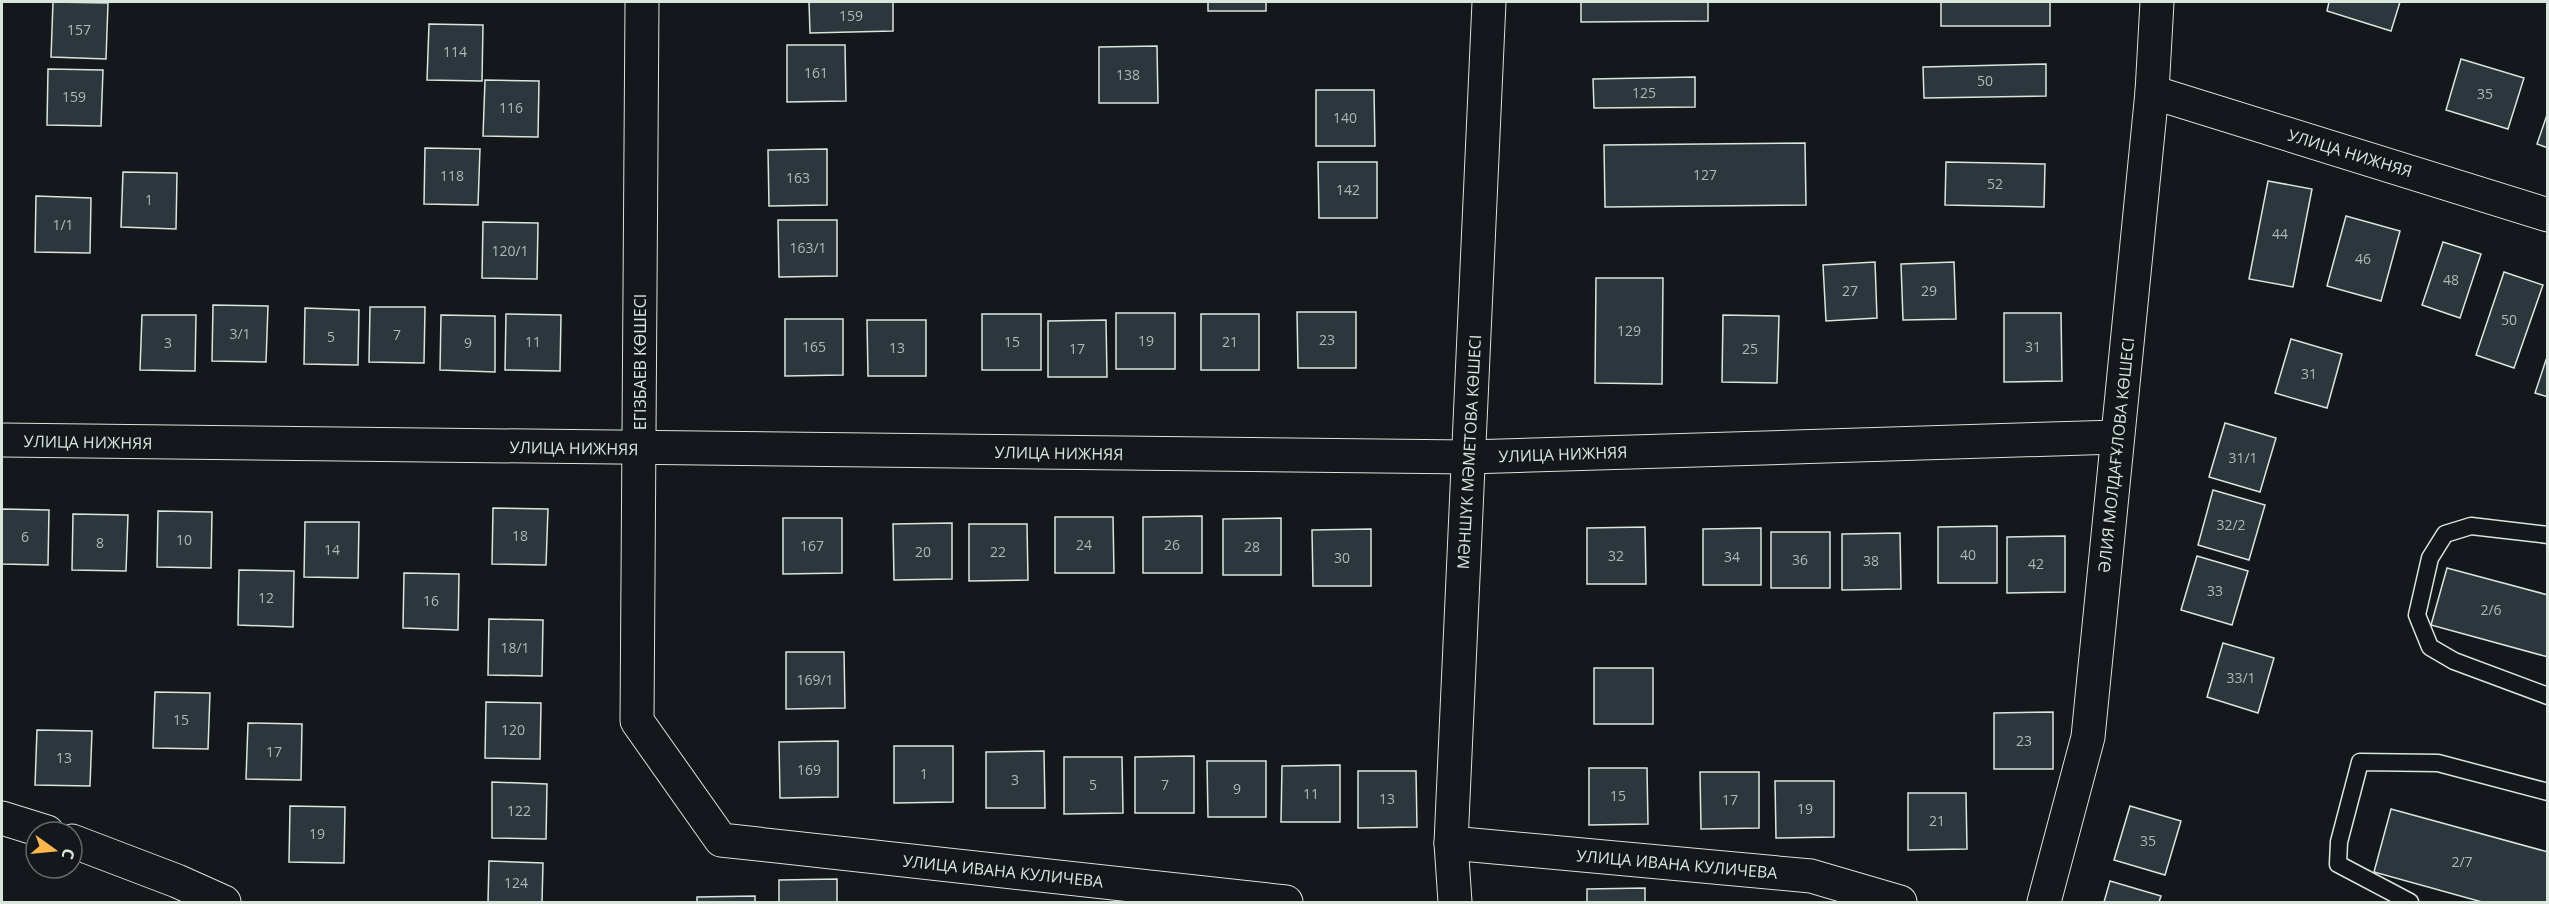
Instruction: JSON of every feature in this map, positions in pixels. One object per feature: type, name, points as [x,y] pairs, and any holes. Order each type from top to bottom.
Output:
[{"type":"street","name":"ЕГІЗБАЕВ КӨШЕСІ","points":[[642,2],[637,721],[721,840]]},
{"type":"street","name":"МӘНШҮК МӘМЕТОВА КӨШЕСІ","points":[[1455,903],[1451,843],[1489,2]]},
{"type":"street","name":"ӘЛИЯ МОЛДАҒҰЛОВА КӨШЕСІ","points":[[2044,903],[2088,737],[2152,92],[2157,2]]},
{"type":"street","name":"УЛИЦА НИЖНЯЯ","points":[[2152,92],[2547,215]]},
{"type":"street","name":"УЛИЦА НИЖНЯЯ","points":[[2,440],[1468,457],[2117,437]]},
{"type":"street","points":[[2,818],[24,825]]},
{"type":"street","name":"УЛИЦА ИВАНА КУЛИЧЕВА","points":[[721,840],[1286,903]]},
{"type":"street","name":"УЛИЦА ИВАНА КУЛИЧЕВА","points":[[1451,843],[1811,876],[1900,903]]},
{"type":"street","points":[[84,846],[177,881],[224,903]]},
{"type":"lane","points":[[2547,535],[2471,526],[2445,534],[2430,558],[2417,615],[2430,646],[2454,662],[2547,696]]},
{"type":"lane","points":[[2410,903],[2338,864],[2339,842],[2360,762],[2438,763],[2547,792]]},
{"type":"building","points":[[53,2],[108,3],[106,59],[51,57]]},
{"type":"building","points":[[809,2],[893,2],[893,31],[810,33]]},
{"type":"building","points":[[1208,2],[1266,2],[1266,11],[1208,11]]},
{"type":"building","points":[[1581,2],[1708,2],[1708,21],[1581,22]]},
{"type":"building","points":[[1941,2],[2050,2],[2050,26],[1941,26]]},
{"type":"building","points":[[2329,2],[2400,2],[2391,31],[2327,11]]},
{"type":"building","points":[[429,24],[483,25],[482,81],[427,80]]},
{"type":"building","points":[[787,45],[845,45],[846,101],[787,102]]},
{"type":"building","points":[[1157,46],[1158,103],[1099,103],[1099,47]]},
{"type":"building","points":[[2461,59],[2524,78],[2508,129],[2446,110]]},
{"type":"building","points":[[2046,64],[2046,96],[1924,98],[1923,67]]},
{"type":"building","points":[[48,69],[103,70],[101,126],[47,125]]},
{"type":"building","points":[[1695,77],[1695,107],[1594,108],[1593,79]]},
{"type":"building","points":[[485,80],[539,81],[538,137],[483,136]]},
{"type":"building","points":[[1316,90],[1374,90],[1375,146],[1316,146]]},
{"type":"building","points":[[2548,112],[2548,148],[2537,144]]},
{"type":"building","points":[[1805,143],[1806,205],[1605,207],[1604,145]]},
{"type":"building","points":[[425,148],[480,149],[478,205],[424,204]]},
{"type":"building","points":[[827,149],[827,205],[769,206],[768,150]]},
{"type":"building","points":[[1318,162],[1377,162],[1377,218],[1319,218]]},
{"type":"building","points":[[1946,162],[2045,164],[2044,207],[1945,205]]},
{"type":"building","points":[[123,172],[177,173],[176,229],[121,227]]},
{"type":"building","points":[[2268,181],[2312,189],[2293,287],[2249,279]]},
{"type":"building","points":[[36,196],[91,198],[90,253],[35,252]]},
{"type":"building","points":[[2346,216],[2400,231],[2381,301],[2327,286]]},
{"type":"building","points":[[778,220],[837,220],[837,276],[779,277]]},
{"type":"building","points":[[483,222],[538,223],[537,279],[482,278]]},
{"type":"building","points":[[2443,242],[2481,254],[2460,318],[2422,305]]},
{"type":"building","points":[[1875,262],[1877,318],[1826,321],[1823,265]]},
{"type":"building","points":[[1954,262],[1956,319],[1903,320],[1901,264]]},
{"type":"building","points":[[2504,272],[2543,285],[2514,368],[2476,355]]},
{"type":"building","points":[[1596,278],[1663,278],[1662,384],[1595,383]]},
{"type":"building","points":[[213,305],[268,306],[266,362],[212,361]]},
{"type":"building","points":[[370,307],[425,307],[424,363],[369,362]]},
{"type":"building","points":[[305,308],[359,310],[358,365],[304,364]]},
{"type":"building","points":[[1297,312],[1356,312],[1356,368],[1298,368]]},
{"type":"building","points":[[1116,313],[1175,313],[1175,369],[1116,369]]},
{"type":"building","points":[[2004,313],[2061,313],[2062,381],[2004,382]]},
{"type":"building","points":[[506,314],[561,315],[560,371],[505,370]]},
{"type":"building","points":[[982,314],[1041,314],[1041,370],[982,370]]},
{"type":"building","points":[[1201,314],[1259,314],[1259,370],[1201,370]]},
{"type":"building","points":[[142,315],[196,315],[195,371],[140,370]]},
{"type":"building","points":[[441,315],[495,316],[495,372],[440,370]]},
{"type":"building","points":[[1723,315],[1779,316],[1777,383],[1722,382]]},
{"type":"building","points":[[785,319],[843,319],[843,375],[785,376]]},
{"type":"building","points":[[867,320],[926,320],[926,376],[868,376]]},
{"type":"building","points":[[1106,320],[1107,377],[1048,377],[1048,321]]},
{"type":"building","points":[[2291,339],[2342,354],[2327,408],[2275,393]]},
{"type":"building","points":[[2548,354],[2548,397],[2535,393]]},
{"type":"building","points":[[2225,423],[2276,438],[2260,492],[2209,477]]},
{"type":"building","points":[[2213,490],[2265,505],[2249,560],[2198,545]]},
{"type":"building","points":[[493,508],[548,509],[546,565],[492,564]]},
{"type":"building","points":[[2,509],[49,510],[48,565],[2,564]]},
{"type":"building","points":[[158,511],[212,512],[211,568],[157,567]]},
{"type":"building","points":[[73,514],[128,515],[126,571],[72,570]]},
{"type":"building","points":[[1202,516],[1202,573],[1143,573],[1143,517]]},
{"type":"building","points":[[1055,517],[1113,517],[1114,573],[1055,573]]},
{"type":"building","points":[[783,518],[842,518],[842,573],[783,574]]},
{"type":"building","points":[[1281,518],[1281,575],[1223,575],[1223,519]]},
{"type":"building","points":[[305,522],[359,522],[358,578],[304,577]]},
{"type":"building","points":[[952,523],[952,579],[894,580],[893,524]]},
{"type":"building","points":[[969,524],[1027,524],[1028,580],[969,581]]},
{"type":"building","points":[[1997,526],[1997,583],[1938,583],[1938,527]]},
{"type":"building","points":[[1645,527],[1646,584],[1587,584],[1587,528]]},
{"type":"building","points":[[1761,528],[1761,585],[1703,585],[1703,529]]},
{"type":"building","points":[[1371,529],[1371,586],[1313,586],[1312,530]]},
{"type":"building","points":[[1771,532],[1830,532],[1830,588],[1771,588]]},
{"type":"building","points":[[1900,533],[1901,589],[1842,590],[1842,534]]},
{"type":"building","points":[[2065,536],[2065,592],[2007,593],[2007,537]]},
{"type":"building","points":[[2197,556],[2248,571],[2232,625],[2181,610]]},
{"type":"building","points":[[2447,568],[2548,595],[2548,657],[2431,625]]},
{"type":"building","points":[[239,570],[294,571],[293,627],[238,625]]},
{"type":"building","points":[[404,573],[459,574],[458,630],[403,628]]},
{"type":"building","points":[[489,619],[543,620],[542,676],[488,675]]},
{"type":"building","points":[[2223,643],[2274,658],[2258,713],[2207,697]]},
{"type":"building","points":[[786,652],[844,652],[845,708],[786,709]]},
{"type":"building","points":[[1594,668],[1653,668],[1653,724],[1594,724]]},
{"type":"building","points":[[155,692],[210,693],[208,749],[153,748]]},
{"type":"building","points":[[486,702],[541,703],[540,759],[485,758]]},
{"type":"building","points":[[2053,712],[2053,769],[1994,769],[1994,713]]},
{"type":"building","points":[[248,723],[302,724],[301,780],[246,779]]},
{"type":"building","points":[[37,730],[92,731],[90,786],[35,785]]},
{"type":"building","points":[[838,741],[838,797],[780,798],[779,742]]},
{"type":"building","points":[[894,746],[953,746],[953,802],[894,803]]},
{"type":"building","points":[[1044,751],[1045,808],[986,808],[986,752]]},
{"type":"building","points":[[1194,756],[1194,813],[1135,813],[1135,757]]},
{"type":"building","points":[[1064,757],[1122,757],[1123,813],[1064,814]]},
{"type":"building","points":[[1207,761],[1266,761],[1266,817],[1208,817]]},
{"type":"building","points":[[1340,765],[1340,822],[1281,822],[1282,766]]},
{"type":"building","points":[[1589,768],[1647,768],[1648,824],[1589,825]]},
{"type":"building","points":[[1358,771],[1416,771],[1417,827],[1358,828]]},
{"type":"building","points":[[1700,772],[1759,772],[1759,828],[1701,829]]},
{"type":"building","points":[[1775,781],[1834,781],[1834,837],[1776,838]]},
{"type":"building","points":[[492,782],[547,784],[546,839],[492,838]]},
{"type":"building","points":[[1908,793],[1966,793],[1967,849],[1908,850]]},
{"type":"building","points":[[290,806],[345,807],[344,863],[289,862]]},
{"type":"building","points":[[2130,806],[2181,821],[2165,875],[2114,860]]},
{"type":"building","points":[[2391,809],[2548,852],[2548,902],[2482,902],[2374,872]]},
{"type":"building","points":[[489,861],[543,863],[542,902],[488,902]]},
{"type":"building","points":[[837,879],[837,902],[779,902],[779,880]]},
{"type":"building","points":[[2110,881],[2161,896],[2159,902],[2104,902]]},
{"type":"building","points":[[1645,888],[1645,902],[1587,902],[1587,889]]},
{"type":"building","points":[[755,896],[755,902],[697,902],[697,897]]}]
